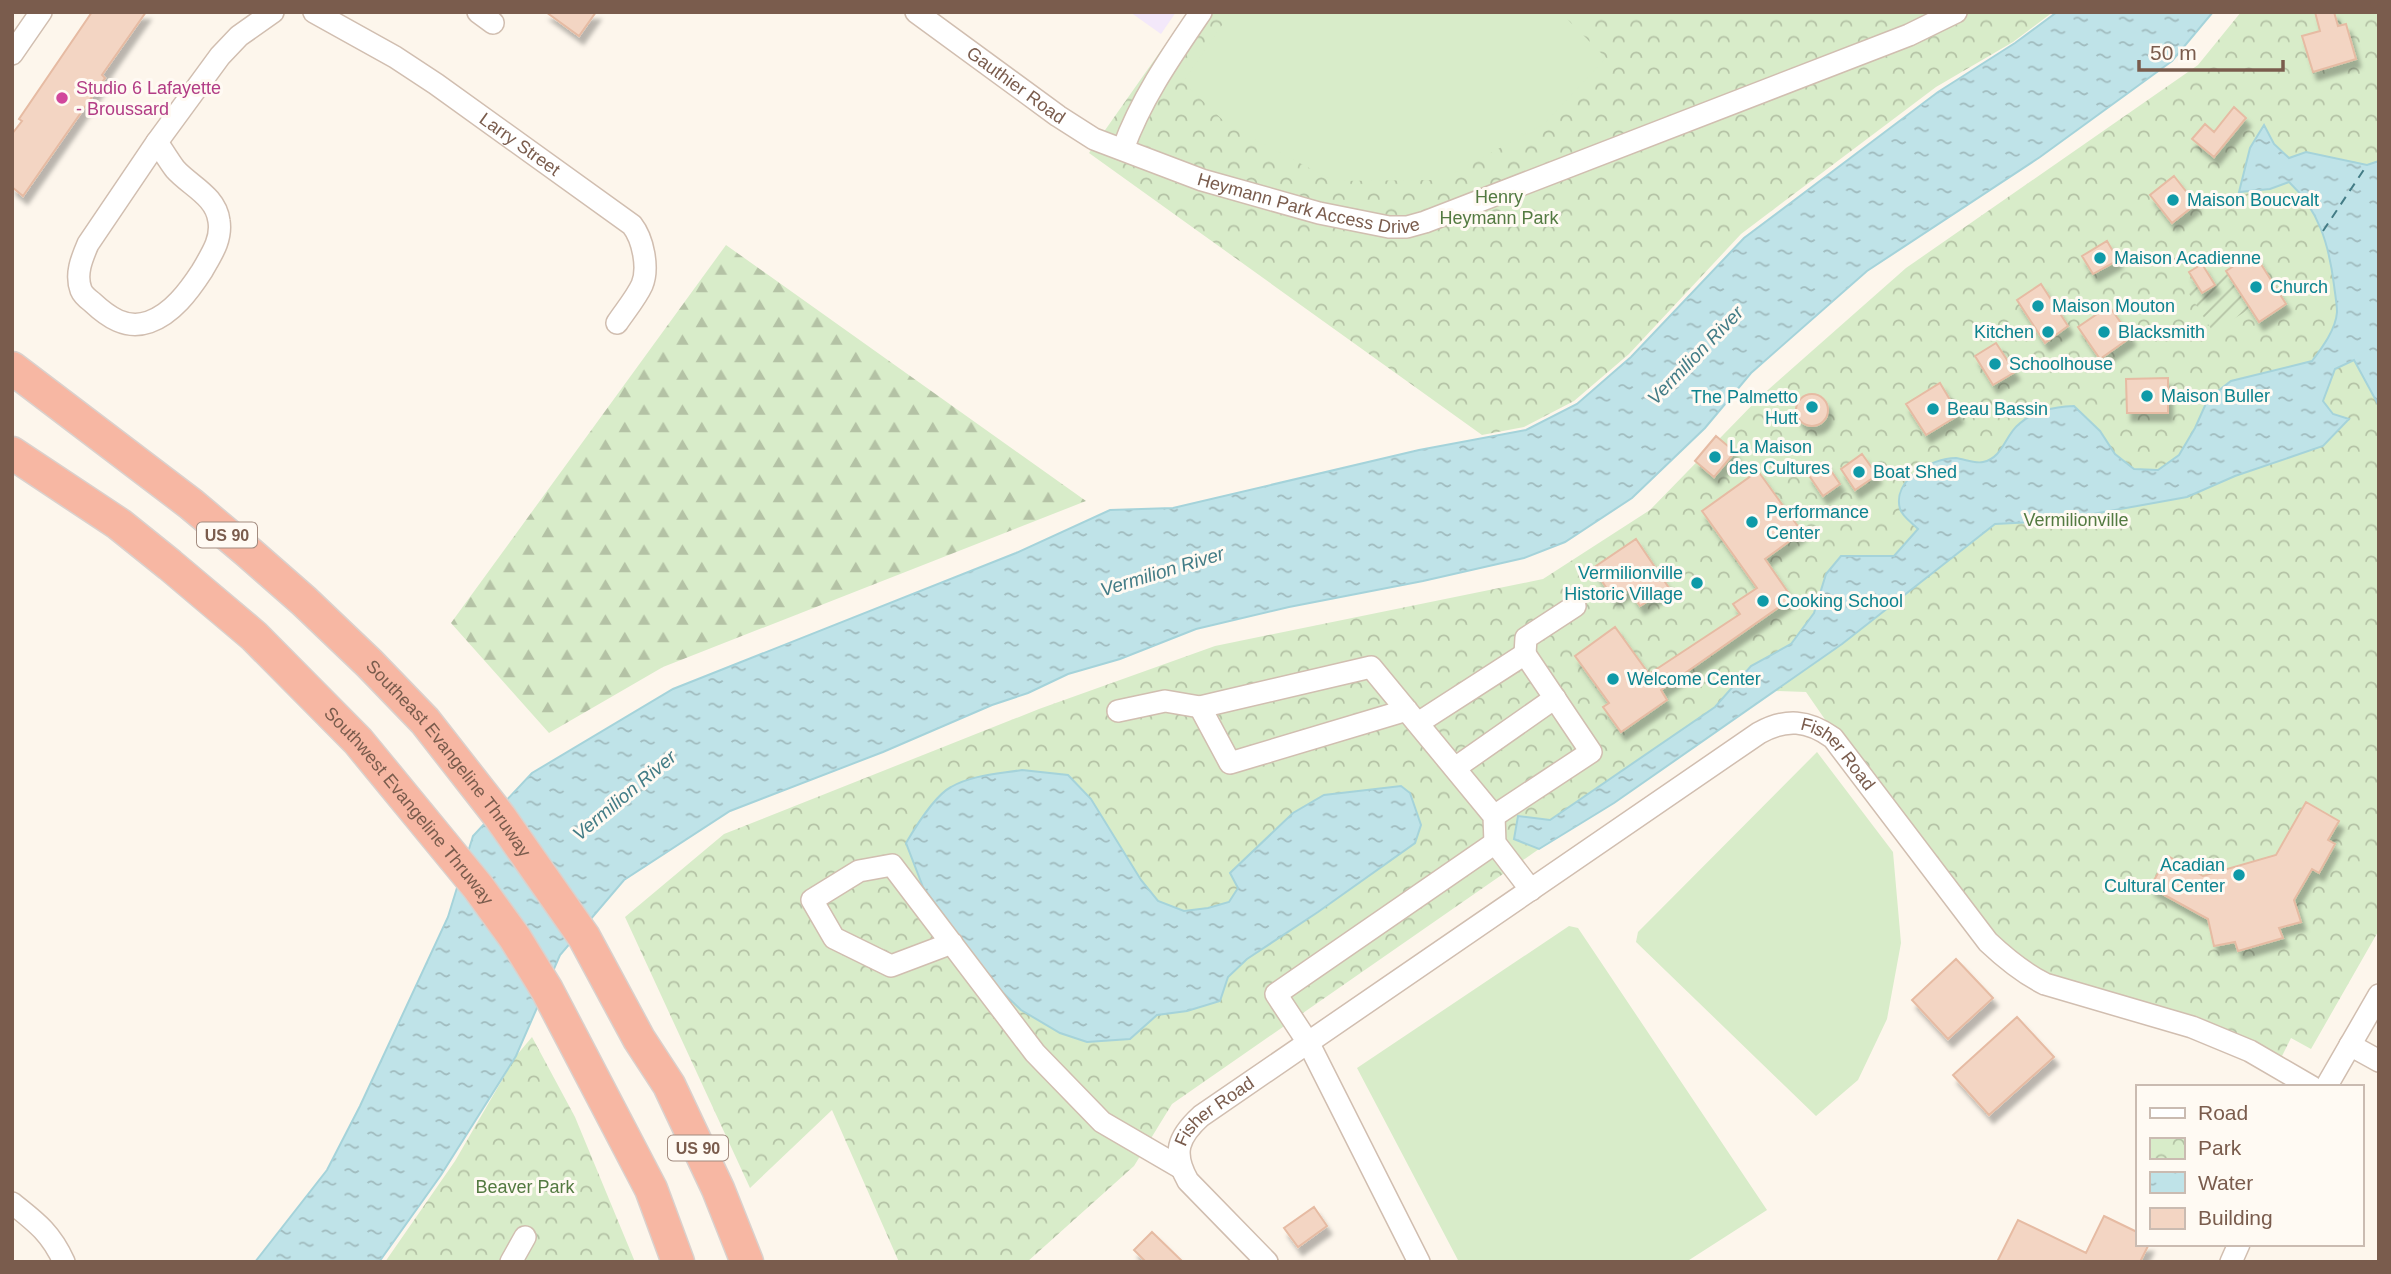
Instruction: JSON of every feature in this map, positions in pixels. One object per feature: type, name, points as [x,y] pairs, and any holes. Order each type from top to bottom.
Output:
[{"type":"highway","name":"Southeast Evangeline Thruway","points":[[12,368],[191,504],[247,551],[332,628],[425,721],[500,817],[584,937],[639,1039],[674,1096],[718,1189],[747,1262]]},
{"type":"highway","name":"Southwest Evangeline Thruway","points":[[12,453],[119,524],[170,565],[254,636],[358,741],[478,887],[515,938],[547,990],[651,1189],[678,1262]]},
{"type":"street","points":[[12,54],[41,12]]},
{"type":"street","points":[[157,142],[176,169],[207,197],[215,208],[219,221],[218,239],[216,248],[194,283],[174,306],[158,318],[132,325],[117,322],[84,295],[78,276],[80,262],[88,244],[157,142],[220,56],[239,36],[273,12]]},
{"type":"street","name":"Larry Street","points":[[314,12],[395,57],[436,84],[632,225],[642,246],[644,281],[617,323]]},
{"type":"street","name":"Gauthier Road","points":[[916,12],[1058,116],[1094,139],[1123,149]]},
{"type":"street","points":[[1123,149],[1134,118],[1172,53],[1201,12]]},
{"type":"street","name":"Heymann Park Access Drive","points":[[1123,149],[1202,180],[1319,213],[1389,227],[1407,227],[1756,96],[1909,36],[1956,12]]},
{"type":"street","points":[[1494,816],[1591,752],[1525,654],[1526,638],[1575,606]]},
{"type":"street","points":[[1200,706],[1230,763],[1412,717],[1525,654]]},
{"type":"street","points":[[1118,711],[1165,701],[1200,706],[1371,667],[1494,816],[1495,843],[1531,890]]},
{"type":"street","points":[[1455,768],[1555,698]]},
{"type":"street","name":"Fisher Road","points":[[1267,1262],[1188,1181],[1178,1156],[1180,1144],[1192,1124],[1759,733],[1781,723],[1801,722],[1822,731],[1840,747],[1989,942],[2018,968],[2045,984],[2192,1027],[2250,1051],[2309,1085]]},
{"type":"street","points":[[1419,1262],[1309,1044],[1276,994],[1495,843]]},
{"type":"street","points":[[952,943],[891,967],[834,939],[812,900],[859,871],[892,865],[952,943],[1035,1053],[1102,1122],[1181,1168]]},
{"type":"street","points":[[2327,1085],[2379,995]]},
{"type":"street","points":[[2350,1045],[2379,1061]]},
{"type":"street","points":[[12,1203],[40,1224],[54,1241],[64,1262]]},
{"type":"street","points":[[511,1262],[525,1237]]},
{"type":"street","points":[[2231,1262],[2238,1246]]},
{"type":"shaded area","points":[[1130,12],[1176,12],[1161,34]]},
{"type":"green space","name":"Henry Heymann Park","points":[[1188,12],[2053,12],[2013,42],[1936,87],[1741,234],[1629,354],[1574,401],[1524,427],[1482,435],[1089,153]]},
{"type":"green space","points":[[1231,12],[1560,12],[1606,58],[1544,124],[1441,180],[1334,181],[1229,126],[1183,82]]},
{"type":"green space","name":"Vermilionville","points":[[2241,12],[2379,12],[2379,930],[2311,1049],[2291,1038],[2279,1062],[2043,973],[2024,961],[1995,936],[1842,744],[1806,692],[1775,691],[1646,755],[1539,849],[1172,1104],[1134,1166],[1027,1262],[899,1262],[832,1110],[750,1188],[625,917],[724,834],[1039,709],[1215,646],[1543,579],[1650,510],[1760,397],[1906,268],[2198,65]]},
{"type":"green space","points":[[726,245],[1086,501],[663,667],[549,733],[451,623]]},
{"type":"green space","points":[[2226,271],[2251,308],[2213,332],[2188,292],[2198,286],[2215,285],[2212,280]]},
{"type":"green space","points":[[1817,752],[1893,852],[1901,943],[1887,1019],[1858,1080],[1816,1116],[1636,942],[1638,932]]},
{"type":"green space","points":[[1569,926],[1578,928],[1767,1210],[1686,1262],[1459,1262],[1357,1068]]},
{"type":"green space","name":"Beaver Park","points":[[532,1037],[575,1117],[635,1262],[385,1262],[455,1161],[516,1056]]},
{"type":"water","name":"Vermilion River","points":[[2057,12],[2213,12],[2172,61],[2040,157],[1867,271],[1751,373],[1705,428],[1632,498],[1565,542],[1524,558],[1196,629],[1120,659],[1068,674],[883,752],[730,811],[624,880],[560,955],[516,1056],[441,1175],[379,1262],[255,1262],[327,1170],[360,1106],[448,917],[473,836],[532,773],[673,689],[1016,553],[1110,510],[1173,508],[1419,450],[1526,430],[1577,404],[1631,357],[1744,238],[1938,92],[2015,43]]},
{"type":"water","points":[[2264,125],[2274,144],[2289,158],[2306,152],[2367,165],[2379,161],[2379,406],[2354,360],[2335,369],[2323,401],[2333,414],[2349,419],[2323,446],[2235,476],[2187,497],[2054,521],[1995,524],[1842,644],[1614,803],[1539,849],[1514,839],[1518,816],[1550,820],[1715,707],[1751,666],[1791,644],[1814,613],[1826,574],[1841,556],[1894,556],[1918,529],[1900,509],[1902,489],[1908,480],[1925,466],[1956,458],[1973,462],[1990,460],[2025,419],[2045,410],[2074,406],[2100,431],[2115,454],[2134,469],[2158,470],[2179,455],[2208,399],[2231,381],[2312,361],[2331,332],[2337,312],[2332,270],[2321,229],[2308,204],[2289,182],[2270,189],[2239,192],[2250,148]]},
{"type":"water","points":[[1022,770],[1068,775],[1091,799],[1141,880],[1158,901],[1184,911],[1229,902],[1238,888],[1230,873],[1293,813],[1324,795],[1401,786],[1410,793],[1421,825],[1415,843],[1247,959],[1228,977],[1220,1001],[1187,1011],[1157,1015],[1130,1039],[1087,1042],[1060,1033],[1021,1010],[995,985],[923,887],[906,843],[932,804],[951,787],[976,777]]},
{"type":"building","name":"Studio 6 Lafayette - Broussard","points":[[92,12],[146,12],[102,75],[105,78],[23,196],[12,187],[12,134],[22,121],[19,119]]},
{"type":"building","points":[[546,12],[596,12],[579,36]]},
{"type":"building","points":[[2315,12],[2334,12],[2338,26],[2346,24],[2356,59],[2313,72],[2302,36],[2320,31]]},
{"type":"building","points":[[2234,107],[2246,118],[2214,157],[2192,139],[2205,124],[2214,132]]},
{"type":"building","name":"Maison Boucvalt","points":[[2174,176],[2196,204],[2172,223],[2150,195]]},
{"type":"building","name":"Maison Acadienne","points":[[2107,241],[2118,260],[2093,274],[2082,256]]},
{"type":"building","name":"Church","points":[[2254,253],[2286,304],[2259,322],[2226,271]]},
{"type":"building","points":[[2202,264],[2215,285],[2202,293],[2189,272]]},
{"type":"building","name":"Maison Mouton","points":[[2041,284],[2068,326],[2045,343],[2017,300]]},
{"type":"building","name":"Blacksmith","points":[[2109,306],[2131,337],[2100,359],[2078,327]]},
{"type":"building","name":"Schoolhouse","points":[[1996,343],[2015,372],[1993,385],[1975,356]]},
{"type":"building","name":"Maison Buller","points":[[2168,378],[2168,413],[2127,413],[2126,379]]},
{"type":"building","name":"Beau Bassin","points":[[1940,383],[1959,415],[1926,435],[1906,404]]},
{"type":"building","name":"The Palmetto Hutt","points":[[1812,394],[1824,398],[1828,410],[1824,422],[1812,426],[1800,422],[1796,410],[1800,398]]},
{"type":"building","name":"La Maison des Cultures","points":[[1716,436],[1735,452],[1714,477],[1695,461]]},
{"type":"building","name":"Boat Shed","points":[[1862,454],[1877,475],[1855,490],[1841,469]]},
{"type":"building","points":[[1825,462],[1840,484],[1823,496],[1808,474]]},
{"type":"building","points":[[1758,471],[1802,532],[1765,559],[1792,598],[1661,690],[1667,700],[1621,732],[1603,707],[1609,703],[1575,656],[1615,627],[1649,674],[1740,614],[1733,604],[1757,588],[1702,511]]},
{"type":"building","points":[[1636,539],[1669,588],[1640,606],[1628,589],[1614,599],[1593,568]]},
{"type":"building","name":"Acadian Cultural Center","points":[[2306,802],[2339,821],[2328,840],[2335,844],[2319,873],[2312,869],[2294,900],[2301,922],[2279,928],[2283,938],[2238,951],[2235,942],[2214,946],[2208,919],[2150,887],[2168,856],[2203,876],[2276,855]]},
{"type":"building","points":[[1956,959],[1993,998],[1948,1039],[1912,1000]]},
{"type":"building","points":[[2017,1017],[2054,1057],[1989,1115],[1953,1075]]},
{"type":"building","points":[[1314,1207],[1327,1226],[1298,1247],[1284,1228]]},
{"type":"building","points":[[2104,1216],[2136,1232],[2136,1246],[2148,1246],[2140,1262],[1997,1262],[2018,1220],[2086,1253]]},
{"type":"building","points":[[1152,1232],[1183,1262],[1146,1262],[1134,1250]]},
{"type":"ferry route","points":[[2323,231],[2367,165]]},
{"type":"place","name":"Studio 6 Lafayette - Broussard","points":[[62,98]]},
{"type":"place","name":"Maison Boucvalt","points":[[2173,200]]},
{"type":"place","name":"Maison Acadienne","points":[[2100,258]]},
{"type":"place","name":"Church","points":[[2256,287]]},
{"type":"place","name":"Maison Mouton","points":[[2038,306]]},
{"type":"place","name":"Kitchen","points":[[2048,332]]},
{"type":"place","name":"Blacksmith","points":[[2104,332]]},
{"type":"place","name":"Schoolhouse","points":[[1995,364]]},
{"type":"place","name":"Maison Buller","points":[[2147,396]]},
{"type":"place","name":"The Palmetto Hutt","points":[[1812,407]]},
{"type":"place","name":"Beau Bassin","points":[[1933,409]]},
{"type":"place","name":"La Maison des Cultures","points":[[1715,457]]},
{"type":"place","name":"Boat Shed","points":[[1859,472]]},
{"type":"place","name":"Performance Center","points":[[1752,522]]},
{"type":"place","name":"Vermilionville Historic Village","points":[[1697,583]]},
{"type":"place","name":"Cooking School","points":[[1763,601]]},
{"type":"place","name":"Welcome Center","points":[[1613,679]]},
{"type":"place","name":"Acadian Cultural Center","points":[[2239,875]]}]
